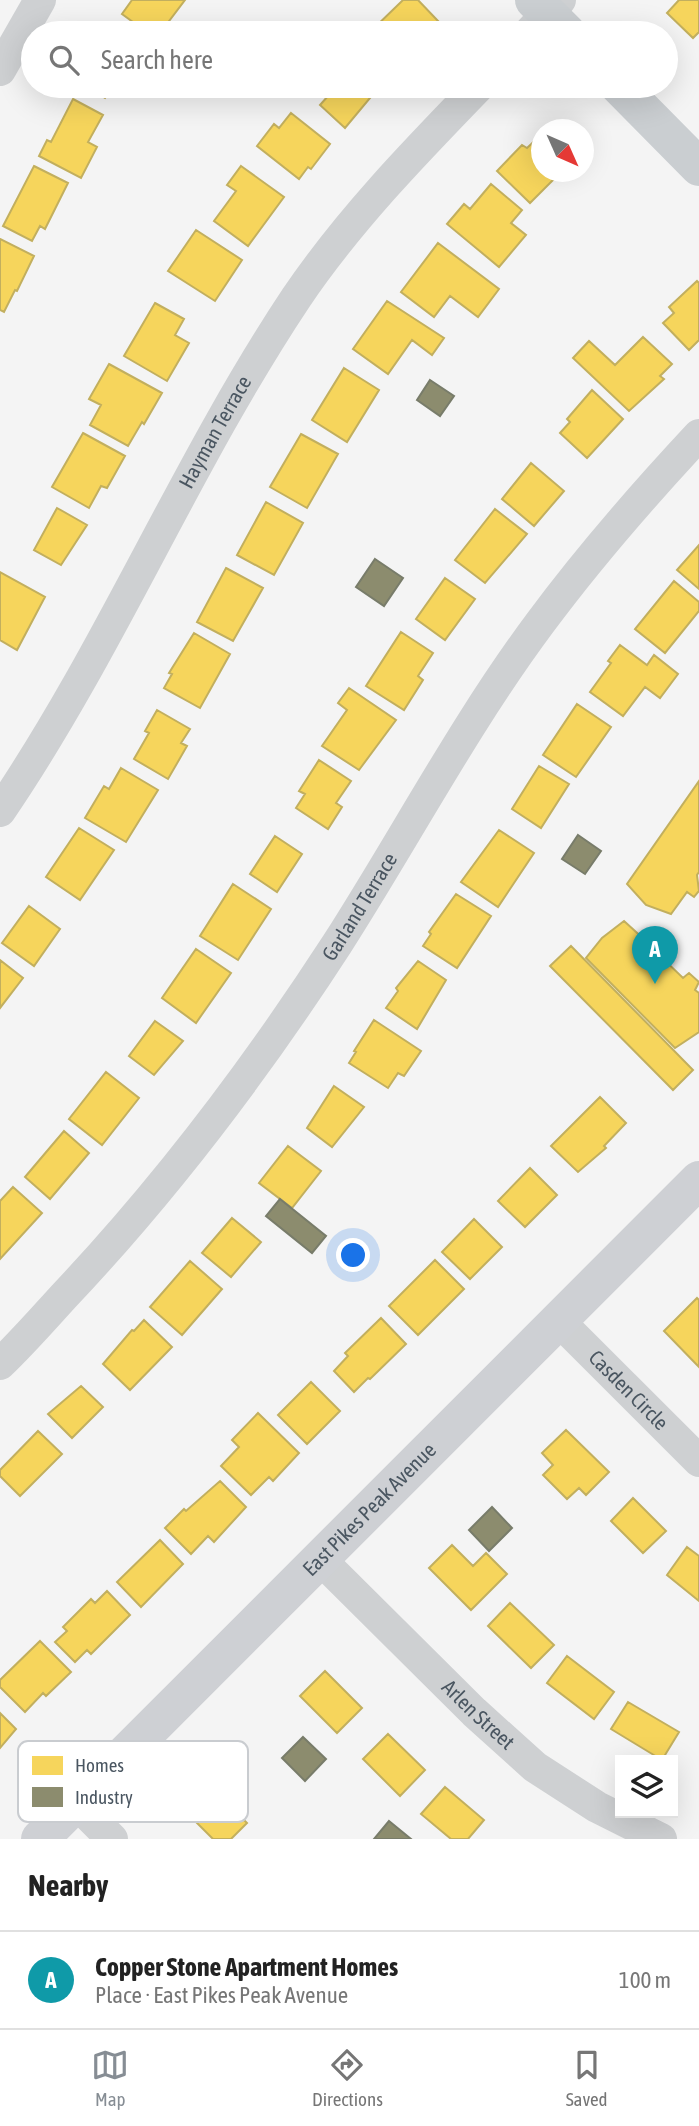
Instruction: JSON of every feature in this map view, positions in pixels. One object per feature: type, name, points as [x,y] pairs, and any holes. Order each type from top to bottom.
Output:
[{"type":"main road","points":[[631,98],[699,167]]},
{"type":"main road","name":"East Pikes Peak Avenue","points":[[138,1741],[699,1180]]},
{"type":"main road","name":"East Pikes Peak Avenue","points":[[40,1839],[57,1822]]},
{"type":"street","points":[[28,21],[40,0]]},
{"type":"street","points":[[0,69],[21,33]]},
{"type":"street","name":"Hayman Terrace","points":[[0,811],[54,727],[214,433],[296,298],[367,207],[468,98]]},
{"type":"street","name":"Garland Terrace","points":[[0,1364],[130,1224],[226,1103],[324,964],[428,793],[539,624],[634,505],[699,435]]},
{"type":"street","name":"Casden Circle","points":[[559,1321],[699,1461]]},
{"type":"street","name":"Arlen Street","points":[[320,1559],[474,1713],[535,1767],[597,1807],[661,1839]]},
{"type":"street","points":[[94,1822],[111,1839]]},
{"type":"building: Homes","points":[[132,0],[185,0],[169,21],[132,21],[122,14]]},
{"type":"building: Homes","points":[[403,0],[418,0],[438,21],[381,21]]},
{"type":"building: Homes","points":[[679,0],[699,0],[699,32],[693,38],[667,13]]},
{"type":"building: Homes","points":[[326,98],[370,98],[345,128],[320,105]]},
{"type":"building: Homes","points":[[73,99],[103,115],[88,142],[97,147],[81,178],[39,156],[47,140],[51,142]]},
{"type":"building: Homes","points":[[291,113],[330,144],[311,169],[308,167],[299,179],[257,146],[274,124],[279,128]]},
{"type":"building: Homes","points":[[531,144],[531,182],[551,182],[530,203],[497,171],[522,145],[527,148]]},
{"type":"building: Homes","points":[[34,166],[68,183],[45,229],[40,226],[32,241],[3,226]]},
{"type":"building: Homes","points":[[241,166],[284,197],[248,246],[214,221],[236,191],[227,185]]},
{"type":"building: Homes","points":[[491,184],[522,210],[511,223],[526,235],[499,267],[447,224],[464,204],[470,209]]},
{"type":"building: Homes","points":[[196,230],[242,260],[215,301],[168,271]]},
{"type":"building: Homes","points":[[0,239],[34,256],[4,312],[0,310]]},
{"type":"building: Homes","points":[[438,243],[499,289],[478,317],[450,296],[434,317],[401,292]]},
{"type":"building: Homes","points":[[697,281],[699,340],[689,350],[663,323],[674,313],[669,307]]},
{"type":"building: Homes","points":[[387,301],[444,338],[432,355],[412,340],[388,374],[353,349]]},
{"type":"building: Homes","points":[[155,303],[184,319],[175,335],[189,343],[167,381],[124,356]]},
{"type":"building: Homes","points":[[643,337],[672,364],[660,376],[664,379],[629,411],[573,358],[589,341],[615,365]]},
{"type":"building: Homes","points":[[109,364],[162,393],[128,446],[90,425],[101,405],[89,399]]},
{"type":"building: Homes","points":[[344,368],[379,390],[347,442],[312,420]]},
{"type":"building: Homes","points":[[592,390],[623,419],[587,458],[560,433],[570,422],[567,419]]},
{"type":"building: Homes","points":[[83,433],[125,456],[107,488],[101,486],[89,508],[52,487]]},
{"type":"building: Homes","points":[[301,434],[338,454],[307,508],[270,487]]},
{"type":"building: Homes","points":[[531,463],[564,491],[534,526],[502,499]]},
{"type":"building: Homes","points":[[266,502],[303,523],[274,575],[237,555]]},
{"type":"building: Homes","points":[[57,508],[87,525],[61,565],[34,550]]},
{"type":"building: Homes","points":[[495,509],[527,534],[485,583],[455,560]]},
{"type":"building: Homes","points":[[699,545],[699,589],[677,570]]},
{"type":"building: Homes","points":[[226,568],[263,588],[233,641],[197,622]]},
{"type":"building: Homes","points":[[0,572],[45,597],[17,650],[0,640]]},
{"type":"building: Homes","points":[[445,578],[475,599],[445,640],[416,619]]},
{"type":"building: Homes","points":[[674,581],[699,602],[699,611],[665,653],[635,629]]},
{"type":"building: Homes","points":[[401,632],[433,653],[418,676],[423,680],[404,710],[366,686]]},
{"type":"building: Homes","points":[[194,633],[230,654],[200,708],[164,688],[172,674],[169,673]]},
{"type":"building: Homes","points":[[620,645],[647,665],[654,655],[678,674],[660,698],[645,687],[623,716],[590,692]]},
{"type":"building: Homes","points":[[349,688],[396,720],[359,770],[322,746],[347,710],[338,703]]},
{"type":"building: Homes","points":[[577,704],[611,727],[576,777],[543,755]]},
{"type":"building: Homes","points":[[157,710],[190,729],[181,743],[187,746],[168,779],[134,759],[149,733],[145,731]]},
{"type":"building: Homes","points":[[319,760],[351,781],[336,803],[342,807],[328,829],[296,808],[305,794],[299,791]]},
{"type":"building: Homes","points":[[539,766],[569,784],[541,828],[512,809]]},
{"type":"building: Homes","points":[[121,768],[158,790],[126,842],[85,818],[104,786],[109,789]]},
{"type":"building: Homes","points":[[699,781],[699,891],[694,897],[687,892],[671,914],[646,905],[627,884]]},
{"type":"building: Homes","points":[[79,828],[114,850],[80,900],[46,877]]},
{"type":"building: Homes","points":[[499,830],[534,853],[498,907],[461,882]]},
{"type":"building: Homes","points":[[275,836],[302,854],[277,892],[250,874]]},
{"type":"building: Homes","points":[[233,884],[271,909],[238,960],[200,936]]},
{"type":"building: Homes","points":[[456,894],[491,916],[457,968],[423,946],[431,934],[429,932]]},
{"type":"building: Homes","points":[[29,906],[60,929],[34,966],[2,943]]},
{"type":"building: Homes","points":[[624,921],[646,941],[652,934],[664,946],[657,953],[683,978],[689,973],[699,982],[695,990],[699,993],[699,1032],[675,1048],[586,958],[602,938]]},
{"type":"building: Homes","points":[[571,946],[693,1070],[673,1090],[550,966]]},
{"type":"building: Homes","points":[[196,949],[231,973],[196,1023],[162,998]]},
{"type":"building: Homes","points":[[0,960],[23,978],[0,1008]]},
{"type":"building: Homes","points":[[418,961],[446,980],[417,1029],[386,1008],[398,991],[396,988]]},
{"type":"building: Homes","points":[[374,1020],[421,1051],[404,1076],[398,1073],[388,1088],[349,1063]]},
{"type":"building: Homes","points":[[155,1021],[183,1041],[154,1075],[129,1056]]},
{"type":"building: Homes","points":[[106,1072],[139,1098],[102,1145],[69,1119]]},
{"type":"building: Homes","points":[[334,1086],[364,1107],[332,1147],[307,1128]]},
{"type":"building: Homes","points":[[600,1097],[626,1123],[604,1146],[606,1148],[578,1172],[551,1146]]},
{"type":"building: Homes","points":[[64,1131],[89,1153],[50,1199],[25,1177]]},
{"type":"building: Homes","points":[[288,1146],[321,1171],[292,1208],[259,1183]]},
{"type":"building: Homes","points":[[530,1168],[557,1195],[525,1227],[498,1201]]},
{"type":"building: Homes","points":[[13,1187],[42,1213],[0,1259],[0,1201]]},
{"type":"building: Homes","points":[[232,1218],[261,1242],[231,1277],[202,1253]]},
{"type":"building: Homes","points":[[474,1219],[502,1247],[470,1279],[442,1252]]},
{"type":"building: Homes","points":[[435,1260],[464,1289],[418,1335],[389,1306]]},
{"type":"building: Homes","points":[[190,1261],[222,1289],[182,1335],[150,1307]]},
{"type":"building: Homes","points":[[697,1298],[699,1300],[699,1367],[664,1331]]},
{"type":"building: Homes","points":[[381,1318],[406,1344],[354,1392],[334,1371],[348,1356],[345,1353]]},
{"type":"building: Homes","points":[[144,1320],[172,1347],[130,1390],[103,1364]]},
{"type":"building: Homes","points":[[311,1382],[340,1411],[307,1444],[278,1415]]},
{"type":"building: Homes","points":[[81,1386],[103,1407],[72,1438],[48,1414]]},
{"type":"building: Homes","points":[[258,1413],[299,1453],[273,1481],[269,1477],[251,1495],[221,1466],[239,1447],[232,1440]]},
{"type":"building: Homes","points":[[566,1430],[609,1472],[586,1495],[579,1488],[567,1499],[543,1475],[553,1465],[542,1453]]},
{"type":"building: Homes","points":[[38,1431],[62,1454],[20,1496],[0,1476],[0,1470]]},
{"type":"building: Homes","points":[[220,1481],[246,1507],[214,1542],[208,1536],[191,1554],[165,1528],[184,1509],[186,1511]]},
{"type":"building: Homes","points":[[633,1498],[666,1531],[643,1553],[611,1521]]},
{"type":"building: Homes","points":[[160,1540],[183,1564],[141,1607],[117,1582]]},
{"type":"building: Homes","points":[[452,1545],[473,1566],[486,1553],[507,1574],[471,1610],[429,1568]]},
{"type":"building: Homes","points":[[687,1547],[699,1556],[699,1601],[667,1575]]},
{"type":"building: Homes","points":[[107,1591],[130,1615],[91,1654],[87,1650],[75,1662],[55,1642],[67,1631],[63,1627],[91,1599],[95,1603]]},
{"type":"building: Homes","points":[[510,1603],[554,1645],[531,1668],[488,1626]]},
{"type":"building: Homes","points":[[40,1641],[71,1672],[46,1696],[43,1693],[25,1712],[0,1687],[0,1680]]},
{"type":"building: Homes","points":[[567,1656],[614,1692],[594,1719],[547,1683]]},
{"type":"building: Homes","points":[[325,1671],[362,1708],[337,1733],[300,1696]]},
{"type":"building: Homes","points":[[628,1702],[679,1732],[665,1755],[654,1755],[611,1729]]},
{"type":"building: Homes","points":[[0,1713],[16,1729],[0,1748]]},
{"type":"building: Homes","points":[[388,1734],[425,1770],[400,1796],[363,1759]]},
{"type":"building: Homes","points":[[445,1787],[484,1820],[468,1839],[451,1839],[421,1814]]},
{"type":"building: Homes","points":[[196,1822],[247,1823],[231,1839],[213,1839]]},
{"type":"building: Industry","points":[[430,380],[454,396],[440,416],[417,400]]},
{"type":"building: Industry","points":[[375,559],[403,578],[384,606],[356,587]]},
{"type":"building: Industry","points":[[578,835],[601,851],[585,874],[562,859]]},
{"type":"building: Industry","points":[[280,1199],[326,1236],[312,1253],[266,1216]]},
{"type":"building: Industry","points":[[492,1507],[512,1528],[489,1551],[469,1530]]},
{"type":"building: Industry","points":[[303,1737],[326,1759],[305,1781],[282,1758]]},
{"type":"building: Industry","points":[[389,1821],[411,1839],[374,1839]]},
{"type":"place","name":"Copper Stone Apartment Homes","points":[[655,984]]}]
